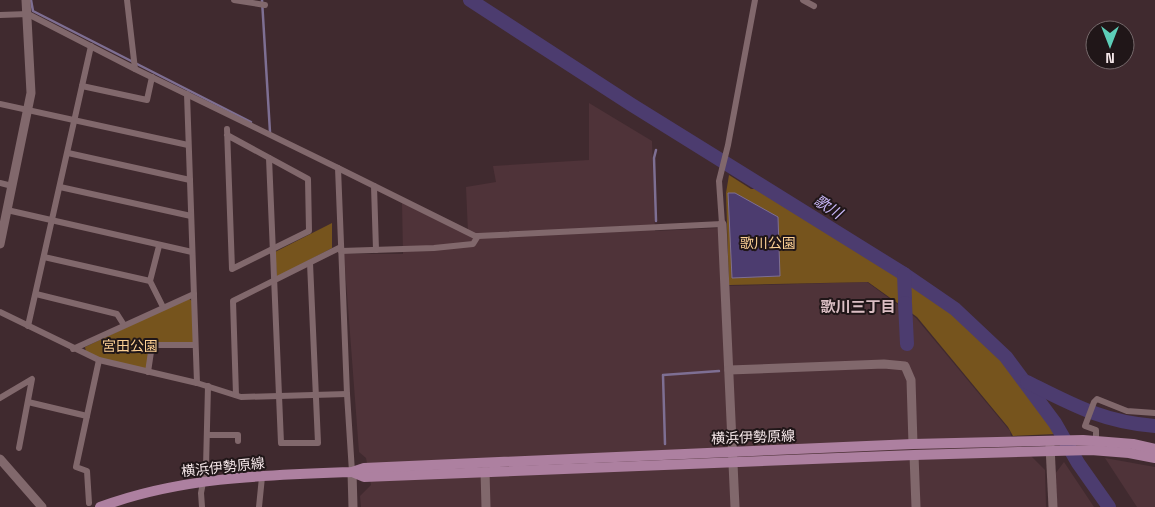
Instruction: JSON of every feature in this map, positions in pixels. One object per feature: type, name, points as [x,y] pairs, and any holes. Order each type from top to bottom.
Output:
[{"type":"main road","name":"横浜伊勢原線","points":[[100,507],[124,503],[204,481],[352,472],[364,468],[913,450],[1051,444],[1083,440],[1133,444],[1155,449]]},
{"type":"main road","name":"横浜伊勢原線","points":[[1051,444],[1061,451],[1091,450],[1155,458]]},
{"type":"main road","name":"横浜伊勢原線","points":[[352,472],[364,477],[732,457]]},
{"type":"street","points":[[0,244],[2,222],[7,210],[29,110],[31,86],[26,0]]},
{"type":"street","points":[[127,0],[135,69]]},
{"type":"street","points":[[234,0],[265,4]]},
{"type":"street","points":[[735,507],[719,181],[728,144],[755,0]]},
{"type":"street","points":[[803,0],[814,6]]},
{"type":"street","points":[[0,15],[28,14],[135,69],[475,236],[722,224]]},
{"type":"street","points":[[28,326],[92,46]]},
{"type":"street","points":[[82,86],[147,100],[152,77]]},
{"type":"street","points":[[186,94],[197,383]]},
{"type":"street","points":[[0,104],[188,145]]},
{"type":"street","points":[[227,132],[269,158],[308,179],[309,231],[232,269],[227,132]]},
{"type":"street","points":[[68,153],[190,180]]},
{"type":"street","points":[[269,158],[281,443],[318,443],[310,263]]},
{"type":"street","points":[[338,168],[353,507]]},
{"type":"street","points":[[0,183],[12,186]]},
{"type":"street","points":[[374,186],[376,250]]},
{"type":"street","points":[[60,187],[191,216]]},
{"type":"street","points":[[7,210],[192,252]]},
{"type":"street","points":[[236,396],[234,301],[341,249],[434,248],[473,244],[478,236]]},
{"type":"street","points":[[159,246],[150,281],[163,307]]},
{"type":"street","points":[[44,256],[150,281]]},
{"type":"street","points":[[36,294],[116,314],[124,325]]},
{"type":"street","points":[[73,348],[194,294]]},
{"type":"street","points":[[0,312],[99,360],[197,383],[240,397],[347,394]]},
{"type":"street","points":[[148,372],[152,345],[195,345]]},
{"type":"street","points":[[89,503],[87,471],[76,467],[99,360]]},
{"type":"street","points":[[729,370],[884,364],[905,366],[911,380],[916,507]]},
{"type":"street","points":[[0,398],[32,379],[19,448]]},
{"type":"street","points":[[202,507],[201,493],[206,467],[208,386]]},
{"type":"street","points":[[1096,440],[1096,430],[1085,426],[1085,423],[1094,402],[1097,400],[1127,411],[1155,414]]},
{"type":"street","points":[[28,402],[87,416]]},
{"type":"street","points":[[207,435],[238,435]]},
{"type":"street","points":[[1051,444],[1053,507]]},
{"type":"street","points":[[0,459],[42,507]]},
{"type":"street","points":[[484,471],[486,507]]},
{"type":"street","points":[[259,507],[262,477]]},
{"type":"shaded area","points":[[589,103],[652,141],[655,231],[719,228],[728,286],[867,282],[916,318],[1010,431],[1011,436],[1045,470],[1046,507],[361,507],[360,496],[371,485],[366,458],[359,452],[344,254],[403,254],[402,202],[468,233],[466,187],[496,182],[493,166],[589,160]]},
{"type":"shaded area","points":[[728,193],[735,193],[778,217],[780,276],[732,278]]},
{"type":"shaded area","points":[[1105,458],[1155,467],[1155,507],[1137,507]]},
{"type":"shaded area","points":[[1064,462],[1094,507],[1057,507],[1055,474]]},
{"type":"green space","name":"歌川公園","points":[[729,175],[883,265],[947,307],[976,331],[989,345],[1057,433],[1013,436],[1008,427],[917,317],[868,282],[729,285],[726,193]]},
{"type":"green space","points":[[332,223],[332,248],[277,277],[275,252]]},
{"type":"green space","name":"宮田公園","points":[[188,298],[192,301],[194,342],[191,344],[151,343],[146,369],[101,358],[86,352],[85,347]]},
{"type":"waterway","points":[[31,0],[33,11],[251,122]]},
{"type":"waterway","points":[[262,0],[270,132]]},
{"type":"waterway","name":"歌川","points":[[470,0],[632,105],[904,274],[955,309],[1006,357],[1055,423],[1078,463],[1109,507]]},
{"type":"waterway","points":[[656,150],[654,158],[656,221]]},
{"type":"waterway","points":[[904,274],[905,299]]},
{"type":"waterway","points":[[905,303],[907,344]]},
{"type":"waterway","points":[[665,444],[663,375],[719,371]]},
{"type":"waterway","points":[[1027,382],[1089,411],[1120,421],[1155,426]]},
{"type":"district","name":"歌川三丁目","points":[[858,307]]}]
